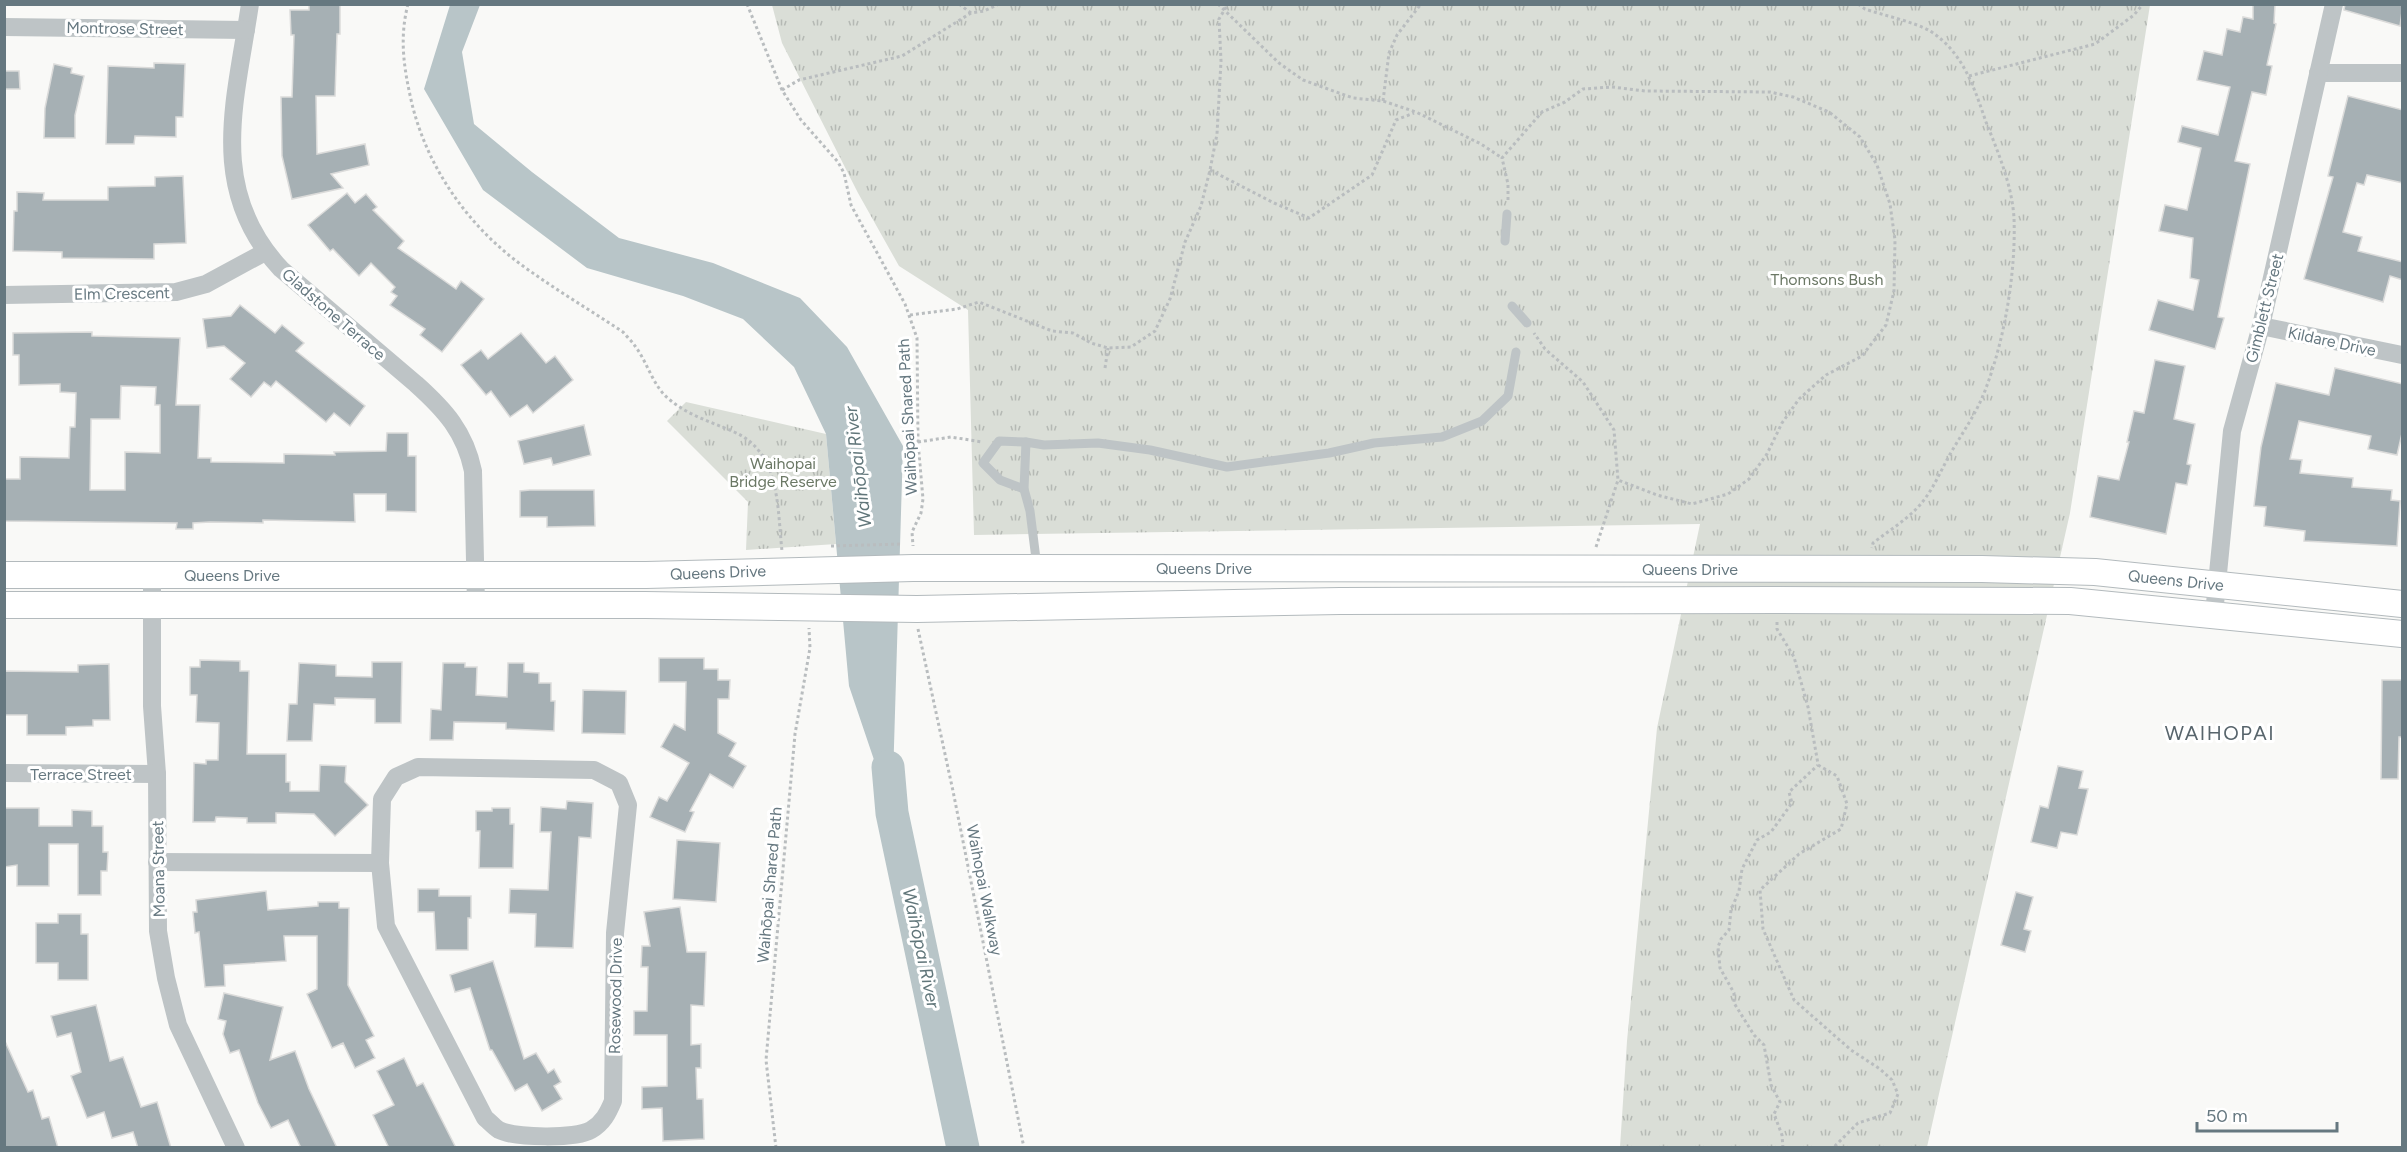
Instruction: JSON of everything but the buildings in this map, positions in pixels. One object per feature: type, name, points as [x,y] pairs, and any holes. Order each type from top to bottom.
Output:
[{"type":"main road","name":"Queens Drive","points":[[4,575],[646,575],[836,557],[913,557],[1037,569],[1983,569],[2095,572],[2403,604]]},
{"type":"main road","points":[[1339,568],[1340,602]]},
{"type":"main road","name":"Queens Drive","points":[[4,605],[645,605],[918,609],[1340,602],[1778,600],[2070,602],[2214,614],[2403,634]]},
{"type":"street","name":"Gladstone Terrace","points":[[250,4],[234,102],[230,154],[241,201],[249,223],[265,252],[309,294],[435,401],[461,434],[473,471],[476,605]]},
{"type":"street","name":"Gimblett Street","points":[[2214,614],[2232,431],[2261,326],[2334,4]]},
{"type":"street","name":"Montrose Street","points":[[4,27],[246,30]]},
{"type":"street","points":[[2318,73],[2403,73]]},
{"type":"street","name":"Elm Crescent","points":[[4,295],[176,292],[213,281],[265,252]]},
{"type":"street","name":"Kildare Drive","points":[[2261,326],[2403,355]]},
{"type":"street","name":"Moana Street","points":[[152,575],[152,706],[157,774],[158,931],[166,978],[178,1025],[236,1148]]},
{"type":"street","name":"Rosewood Drive","points":[[418,767],[594,770],[619,783],[628,805],[615,933],[613,1101],[605,1119],[590,1131],[571,1136],[514,1135],[498,1130],[485,1118],[386,926],[380,863],[382,799],[396,777],[418,767]]},
{"type":"street","name":"Terrace Street","points":[[4,773],[157,774]]},
{"type":"street","points":[[157,862],[380,863]]},
{"type":"lane","points":[[1505,241],[1507,214]]},
{"type":"lane","points":[[1512,306],[1527,323]]},
{"type":"lane","points":[[1024,489],[1000,480],[983,463],[999,441],[1044,445],[1098,443],[1150,450],[1227,467],[1329,453],[1374,443],[1442,437],[1482,421],[1508,396],[1516,352]]},
{"type":"lane","points":[[1026,442],[1024,489],[1030,511],[1037,569]]},
{"type":"path","points":[[408,4],[402,26],[404,71],[417,124],[434,163],[453,194],[471,220],[522,265],[622,332],[635,345],[660,390],[669,399],[696,416],[746,437],[759,450],[775,484],[781,548]]},
{"type":"path","name":"Waihōpai Shared Path","points":[[747,4],[782,90],[801,120],[838,162],[844,173],[850,205],[910,315],[918,338],[918,442],[923,499],[921,513],[912,532],[913,557]]},
{"type":"path","points":[[959,4],[971,13]]},
{"type":"path","points":[[782,90],[799,80],[902,56],[971,13],[984,11],[999,4]]},
{"type":"path","points":[[1218,4],[1279,63],[1304,80],[1353,98],[1383,101],[1416,112],[1481,144],[1502,158],[1508,184],[1507,214]]},
{"type":"path","points":[[910,315],[957,309],[980,302],[1052,330],[1073,333],[1108,348],[1131,347],[1155,331],[1170,299],[1185,242],[1201,206],[1210,170],[1217,134],[1221,61],[1219,19],[1228,4]]},
{"type":"path","points":[[1383,101],[1389,53],[1397,35],[1421,4]]},
{"type":"path","points":[[1856,4],[1929,31],[1958,56],[1969,76],[1996,147],[2009,189],[2012,208],[2012,262],[2006,310],[1992,371],[1969,425],[1934,488],[1913,513],[1872,543],[1870,569]]},
{"type":"path","points":[[1969,76],[2095,44],[2134,15],[2143,4]]},
{"type":"path","points":[[1502,158],[1542,112],[1565,102],[1583,89],[1612,87],[1645,91],[1770,92],[1793,98],[1829,112],[1860,136],[1877,165],[1890,204],[1895,240],[1894,291],[1886,325],[1862,356],[1826,375],[1799,399],[1782,423],[1767,454],[1749,479],[1728,494],[1692,504],[1657,495],[1618,480]]},
{"type":"path","points":[[1210,170],[1309,218],[1372,175],[1396,120],[1416,112]]},
{"type":"path","points":[[1527,323],[1545,348],[1582,382],[1614,430],[1618,480],[1589,569]]},
{"type":"path","points":[[1105,368],[1108,348]]},
{"type":"path","points":[[918,442],[951,437],[980,442],[999,441]]},
{"type":"path","points":[[836,557],[904,544]]},
{"type":"path","points":[[1778,600],[1777,629],[1794,657],[1808,706],[1818,765]]},
{"type":"path","name":"Waihōpai Shared Path","points":[[776,1148],[766,1060],[795,734],[810,648],[808,625]]},
{"type":"path","name":"Waihopai Walkway","points":[[918,638],[953,791],[1024,1148]]},
{"type":"path","points":[[1783,1148],[1782,1135],[1774,1114],[1780,1102],[1771,1085],[1764,1045],[1734,1004],[1734,993],[1720,968],[1718,948],[1721,939],[1729,930],[1731,910],[1739,891],[1742,869],[1757,840],[1771,832],[1792,803],[1789,792],[1818,765]]},
{"type":"path","points":[[1818,765],[1837,776],[1844,795],[1847,804],[1841,829],[1799,854],[1760,890],[1762,929],[1794,1000],[1851,1050],[1880,1069],[1892,1080],[1898,1094],[1890,1113],[1858,1124],[1833,1148]]},
{"type":"green space","name":"Thomsons Bush","points":[[772,5],[2150,5],[2070,513],[1927,1147],[1620,1147],[1627,1041],[1657,728],[1700,524],[974,535],[968,310],[899,266],[858,193],[782,43]]},
{"type":"green space","name":"Waihopai Bridge Reserve","points":[[686,402],[826,434],[836,544],[746,550],[748,502],[667,421]]},
{"type":"water","points":[[450,5],[480,5],[462,52],[474,124],[532,172],[619,238],[713,263],[800,298],[847,347],[903,446],[892,813],[849,686],[826,434],[794,367],[743,319],[683,296],[587,268],[483,190],[424,89]]},
{"type":"waterway","name":"Waihōpai River","points":[[888,767],[892,813],[963,1148]]},
{"type":"district","name":"WAIHOPAI","points":[[2220,733]]}]
